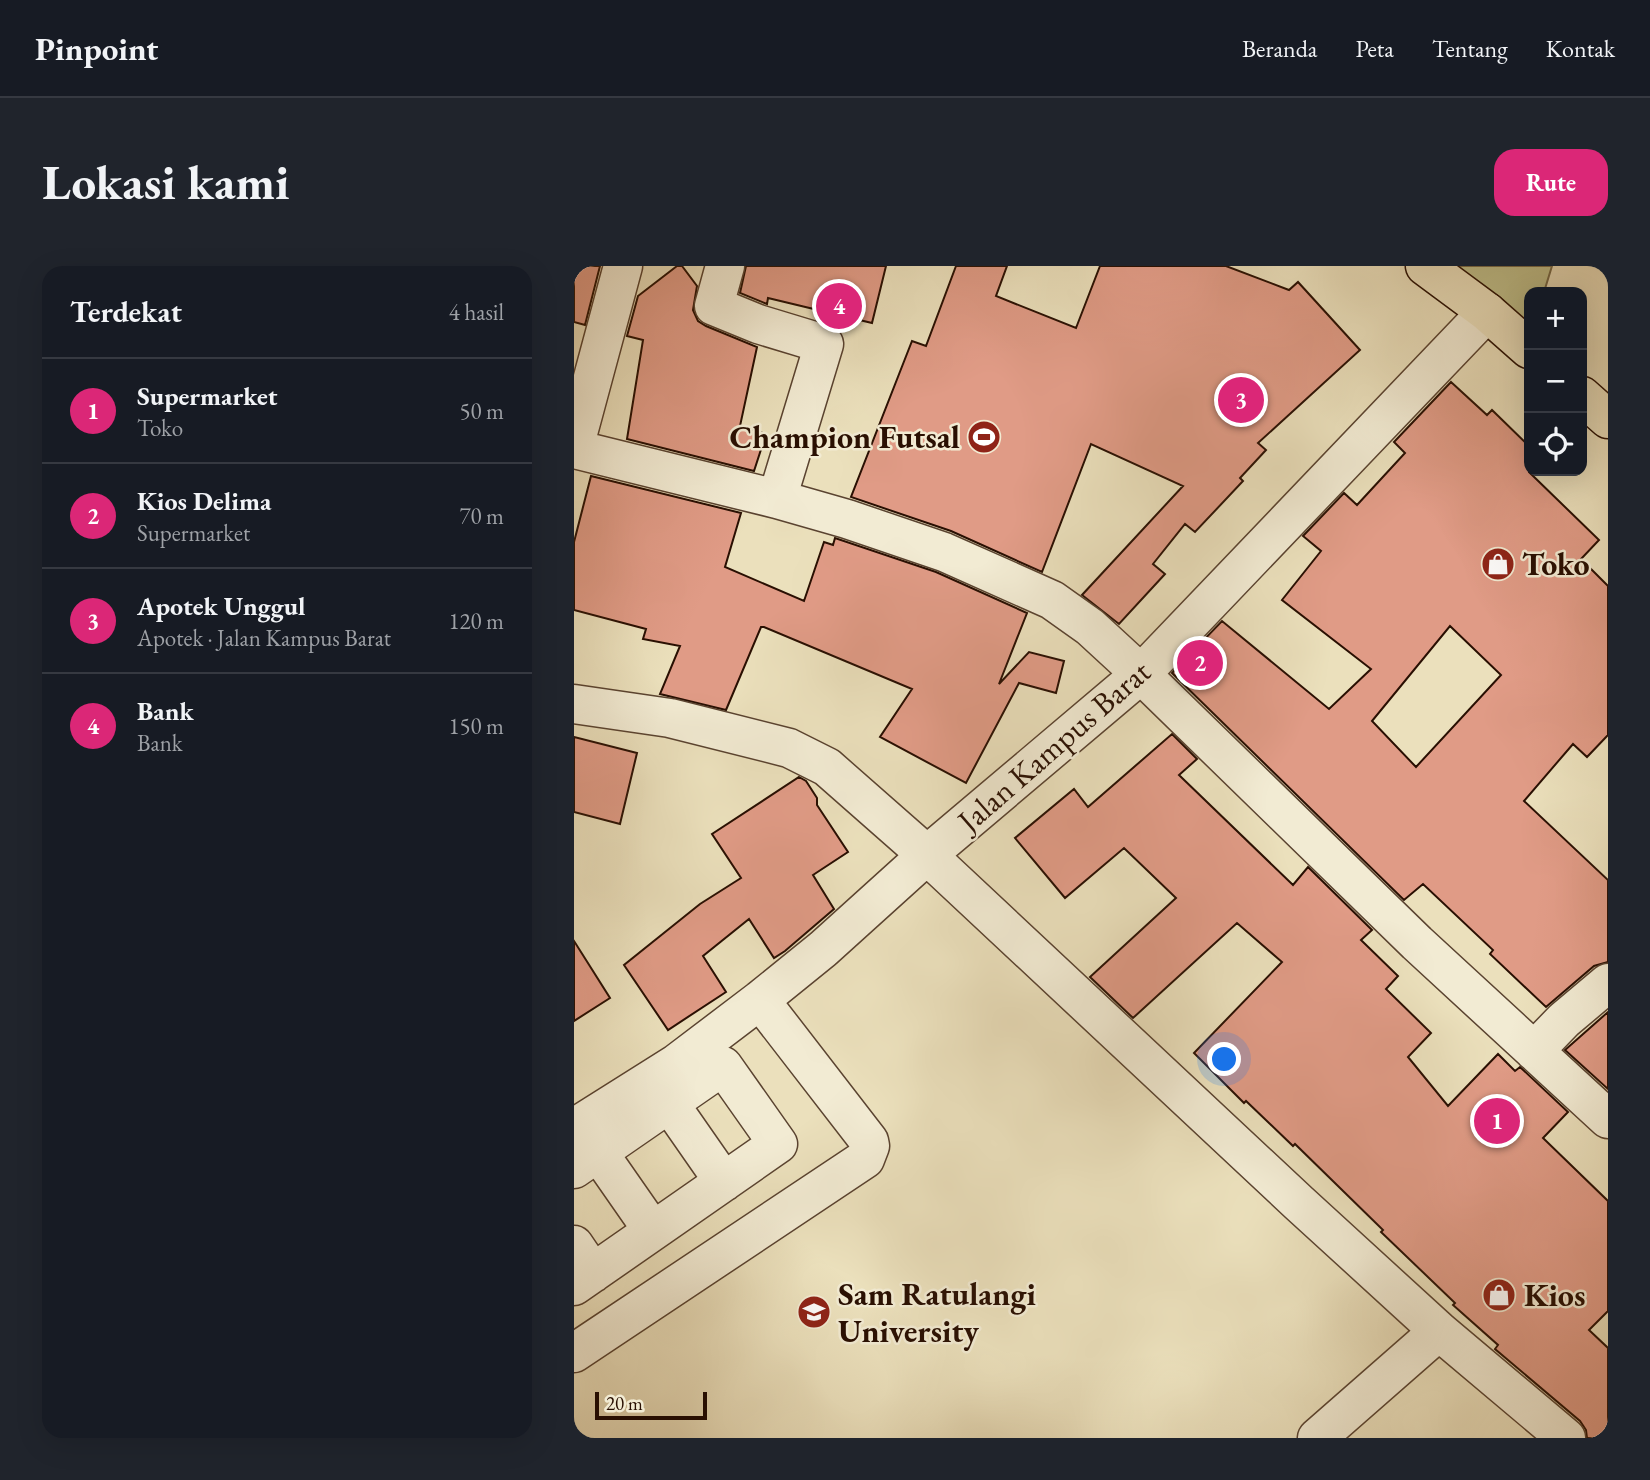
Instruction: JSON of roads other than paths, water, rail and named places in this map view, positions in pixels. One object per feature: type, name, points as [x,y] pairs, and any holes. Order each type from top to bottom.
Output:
[{"type":"highway","points":[[1425,266],[1487,312],[1524,345]]},
{"type":"street","points":[[623,266],[574,449],[847,519],[944,552],[1052,600],[1090,627],[1141,674],[1417,943],[1608,1119]]},
{"type":"street","points":[[725,266],[714,306],[758,324],[824,344],[777,499]]},
{"type":"street","name":"Jalan Kampus Barat","points":[[582,1150],[677,1063],[823,949],[927,855],[1141,674],[1487,312]]},
{"type":"street","points":[[574,704],[670,718],[789,748],[827,767],[927,855],[1298,1203],[1439,1331],[1566,1438]]},
{"type":"street","points":[[1534,1051],[1564,1020],[1608,983]]},
{"type":"street","points":[[574,1353],[865,1158],[870,1146],[869,1141],[760,1000]]},
{"type":"street","points":[[580,1268],[653,1231],[778,1144],[723,1066],[669,1103],[582,1150],[653,1231]]},
{"type":"street","points":[[669,1103],[724,1182]]},
{"type":"street","points":[[1317,1438],[1439,1331]]},
{"type":"place","name":"Bank","points":[[839,306]]},
{"type":"place","name":"Apotek Unggul","points":[[1241,400]]},
{"type":"place","name":"Champion Futsal","points":[[984,437]]},
{"type":"place","name":"Toko","points":[[1498,564]]},
{"type":"place","name":"Kios Delima","points":[[1200,663]]},
{"type":"place","name":"Supermarket","points":[[1497,1121]]},
{"type":"place","name":"Kios","points":[[1499,1295]]},
{"type":"place","name":"Sam Ratulangi University","points":[[814,1312]]}]
